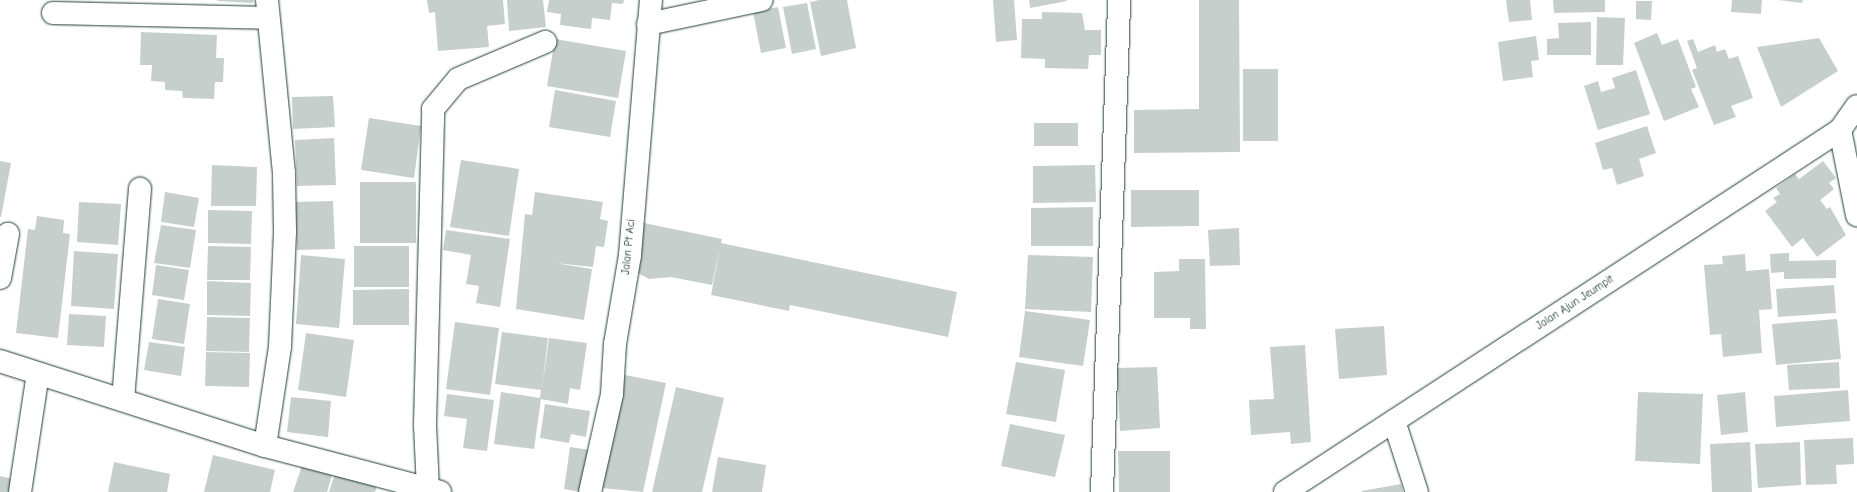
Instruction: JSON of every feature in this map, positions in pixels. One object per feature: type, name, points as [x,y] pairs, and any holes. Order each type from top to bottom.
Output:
[{"type":"street","name":"Jalan Pt Aci","points":[[590,492],[612,394],[615,344],[630,255],[651,0]]},
{"type":"street","points":[[648,24],[762,0]]},
{"type":"street","points":[[1102,492],[1119,0]]},
{"type":"street","points":[[54,13],[267,9],[284,173],[285,231],[280,347],[265,446]]},
{"type":"street","points":[[0,361],[265,446],[434,490],[428,457],[425,425],[433,109],[458,79],[545,42]]},
{"type":"street","name":"Jalan Ajun Jeumpit","points":[[1285,492],[1840,130],[1857,106]]},
{"type":"street","points":[[1840,130],[1857,215]]},
{"type":"street","points":[[123,400],[140,189]]},
{"type":"street","points":[[0,278],[8,234]]},
{"type":"street","points":[[20,492],[38,373]]},
{"type":"street","points":[[1394,422],[1417,492]]},
{"type":"building","points":[[217,0],[254,0],[253,3]]},
{"type":"building","points":[[427,0],[503,0],[505,24],[487,26],[489,47],[438,51],[435,12],[429,13]]},
{"type":"building","points":[[507,0],[543,0],[546,27],[509,31]]},
{"type":"building","points":[[549,0],[624,0],[623,4],[612,3],[610,20],[592,18],[591,29],[560,25],[561,14],[547,12]]},
{"type":"building","points":[[820,0],[847,0],[856,48],[821,56],[810,2]]},
{"type":"building","points":[[993,0],[1014,0],[1017,40],[996,42]]},
{"type":"building","points":[[1029,0],[1066,0],[1067,1],[1030,8]]},
{"type":"building","points":[[1199,0],[1239,0],[1240,152],[1134,153],[1134,110],[1199,109]]},
{"type":"building","points":[[1506,0],[1530,0],[1532,20],[1509,22]]},
{"type":"building","points":[[1553,0],[1605,0],[1605,12],[1554,13]]},
{"type":"building","points":[[1732,0],[1762,0],[1761,14],[1731,12]]},
{"type":"building","points":[[1778,0],[1803,0],[1802,3]]},
{"type":"building","points":[[1636,1],[1652,1],[1651,20],[1636,19]]},
{"type":"building","points":[[807,3],[816,49],[792,54],[783,7]]},
{"type":"building","points":[[778,7],[786,48],[761,53],[753,12]]},
{"type":"building","points":[[1042,12],[1082,13],[1085,30],[1101,30],[1101,55],[1089,55],[1088,69],[1045,68],[1045,59],[1021,58],[1022,19],[1042,19]]},
{"type":"building","points":[[1597,17],[1625,18],[1623,65],[1596,65]]},
{"type":"building","points":[[1591,22],[1591,55],[1547,55],[1547,39],[1559,38],[1558,23]]},
{"type":"building","points":[[141,32],[217,35],[216,58],[224,58],[223,82],[215,82],[214,99],[183,98],[182,91],[165,90],[165,82],[151,81],[152,65],[140,65]]},
{"type":"building","points":[[1657,33],[1662,45],[1678,39],[1696,87],[1691,89],[1699,107],[1664,121],[1634,43]]},
{"type":"building","points":[[1536,36],[1539,60],[1531,61],[1533,77],[1503,81],[1498,42]]},
{"type":"building","points":[[1819,38],[1838,71],[1781,107],[1757,47]]},
{"type":"building","points":[[555,39],[626,51],[618,98],[547,86]]},
{"type":"building","points":[[1693,39],[1698,52],[1715,45],[1717,52],[1725,49],[1729,59],[1738,56],[1753,98],[1731,106],[1736,117],[1714,125],[1692,70],[1697,68],[1687,41]]},
{"type":"building","points":[[1243,69],[1278,69],[1278,141],[1243,141]]},
{"type":"building","points":[[1636,70],[1650,114],[1598,130],[1584,86],[1598,81],[1601,92],[1615,88],[1612,78]]},
{"type":"building","points":[[555,90],[616,101],[610,137],[549,127]]},
{"type":"building","points":[[333,96],[335,127],[293,129],[292,97]]},
{"type":"building","points":[[369,118],[421,126],[414,178],[361,170]]},
{"type":"building","points":[[1034,123],[1078,123],[1078,146],[1034,146]]},
{"type":"building","points":[[1647,126],[1656,153],[1639,159],[1644,176],[1617,185],[1612,168],[1603,170],[1595,143]]},
{"type":"building","points":[[334,138],[336,185],[297,186],[295,140]]},
{"type":"building","points":[[461,160],[519,169],[509,236],[450,227]]},
{"type":"building","points":[[0,161],[11,163],[1,217],[0,217]]},
{"type":"building","points":[[1823,161],[1836,178],[1829,183],[1834,189],[1820,200],[1827,209],[1830,207],[1846,235],[1817,257],[1803,238],[1792,247],[1765,211],[1777,202],[1773,198],[1780,194],[1776,188],[1795,174],[1799,179]]},
{"type":"building","points":[[212,165],[257,167],[256,206],[211,206]]},
{"type":"building","points":[[1095,165],[1096,202],[1033,203],[1033,166]]},
{"type":"building","points":[[360,182],[416,182],[416,243],[360,243]]},
{"type":"building","points":[[1131,190],[1199,190],[1199,226],[1131,227]]},
{"type":"building","points":[[165,192],[199,198],[194,227],[161,222]]},
{"type":"building","points":[[535,192],[603,202],[600,219],[608,221],[604,247],[596,246],[593,267],[555,263],[592,269],[584,320],[516,309],[525,214],[532,215]]},
{"type":"building","points":[[333,201],[335,249],[297,250],[295,202]]},
{"type":"building","points":[[79,202],[121,204],[118,245],[77,242]]},
{"type":"building","points":[[1093,207],[1093,246],[1031,246],[1031,208]]},
{"type":"building","points":[[208,210],[252,211],[251,244],[208,243]]},
{"type":"building","points":[[37,216],[64,220],[63,233],[70,234],[58,338],[16,333],[28,229],[35,230]]},
{"type":"building","points":[[639,222],[722,239],[721,243],[957,292],[948,337],[790,305],[789,311],[711,295],[720,247],[712,285],[671,277],[649,279],[629,268]]},
{"type":"building","points":[[161,225],[196,230],[190,268],[154,263]]},
{"type":"building","points":[[1239,228],[1240,265],[1210,266],[1208,230]]},
{"type":"building","points":[[446,230],[510,239],[500,307],[476,303],[479,286],[466,284],[471,255],[443,250]]},
{"type":"building","points":[[208,246],[251,247],[250,280],[207,280]]},
{"type":"building","points":[[354,246],[409,246],[409,287],[354,287]]},
{"type":"building","points":[[74,251],[118,254],[114,309],[71,306]]},
{"type":"building","points":[[1789,253],[1789,261],[1836,260],[1836,278],[1784,279],[1784,272],[1771,273],[1770,254]]},
{"type":"building","points":[[1745,254],[1746,271],[1769,269],[1772,309],[1759,310],[1762,353],[1723,357],[1721,334],[1710,335],[1704,265],[1723,264],[1722,256]]},
{"type":"building","points":[[301,255],[345,259],[339,328],[296,324]]},
{"type":"building","points":[[1028,255],[1093,257],[1091,312],[1025,309]]},
{"type":"building","points":[[1179,259],[1205,259],[1206,329],[1190,329],[1190,318],[1154,318],[1154,272],[1179,271]]},
{"type":"building","points":[[156,265],[189,270],[184,300],[152,295]]},
{"type":"building","points":[[207,281],[251,283],[250,316],[207,315]]},
{"type":"building","points":[[1834,285],[1836,313],[1778,317],[1776,289]]},
{"type":"building","points":[[409,289],[409,325],[353,325],[353,290]]},
{"type":"building","points":[[158,299],[190,304],[184,344],[152,339]]},
{"type":"building","points":[[1025,311],[1090,320],[1083,366],[1019,357]]},
{"type":"building","points":[[69,314],[106,316],[104,347],[67,345]]},
{"type":"building","points":[[207,317],[250,318],[249,352],[206,351]]},
{"type":"building","points":[[1837,319],[1841,359],[1776,365],[1772,324]]},
{"type":"building","points":[[455,322],[499,328],[490,395],[446,389]]},
{"type":"building","points":[[1384,326],[1387,375],[1339,379],[1335,329]]},
{"type":"building","points":[[502,332],[548,338],[542,389],[549,338],[587,343],[580,390],[570,388],[568,404],[541,399],[534,449],[494,444],[501,392],[540,398],[541,390],[495,384]]},
{"type":"building","points":[[306,333],[354,340],[346,397],[298,390]]},
{"type":"building","points":[[149,342],[185,347],[181,376],[144,370]]},
{"type":"building","points":[[1305,345],[1311,442],[1291,444],[1290,432],[1251,435],[1249,400],[1274,399],[1270,347]]},
{"type":"building","points":[[206,352],[250,353],[249,387],[205,386]]},
{"type":"building","points":[[1016,362],[1065,370],[1056,422],[1006,414]]},
{"type":"building","points":[[1839,362],[1840,388],[1789,390],[1787,365]]},
{"type":"building","points":[[1157,367],[1160,428],[1120,431],[1117,368]]},
{"type":"building","points":[[625,375],[666,383],[643,492],[602,488]]},
{"type":"building","points":[[676,387],[724,398],[702,492],[652,492]]},
{"type":"building","points":[[1848,390],[1850,421],[1776,427],[1774,396]]},
{"type":"building","points":[[1638,392],[1703,394],[1700,464],[1635,461]]},
{"type":"building","points":[[1745,392],[1748,432],[1721,435],[1717,395]]},
{"type":"building","points":[[447,394],[494,400],[487,451],[463,448],[467,419],[444,416]]},
{"type":"building","points":[[291,397],[331,401],[328,437],[287,432]]},
{"type":"building","points":[[545,404],[590,411],[586,437],[571,434],[569,443],[540,438]]},
{"type":"building","points":[[1010,424],[1065,435],[1055,477],[1001,466]]},
{"type":"building","points":[[1853,438],[1854,464],[1836,465],[1837,484],[1806,485],[1804,440]]},
{"type":"building","points":[[1750,442],[1752,492],[1712,492],[1710,444]]},
{"type":"building","points":[[1800,442],[1801,485],[1758,488],[1755,444]]},
{"type":"building","points":[[570,447],[590,450],[581,492],[564,489]]},
{"type":"building","points":[[1118,451],[1170,451],[1170,492],[1119,492]]},
{"type":"building","points":[[213,455],[275,470],[270,492],[204,492]]},
{"type":"building","points":[[718,457],[766,465],[762,492],[712,492]]},
{"type":"building","points":[[114,462],[170,474],[167,492],[108,492]]},
{"type":"building","points":[[303,463],[333,472],[327,492],[293,492]]},
{"type":"building","points":[[338,464],[379,478],[375,492],[329,492]]},
{"type":"building","points":[[0,476],[13,479],[11,492],[0,492]]},
{"type":"building","points":[[1401,484],[1403,492],[1362,492],[1362,491]]}]
